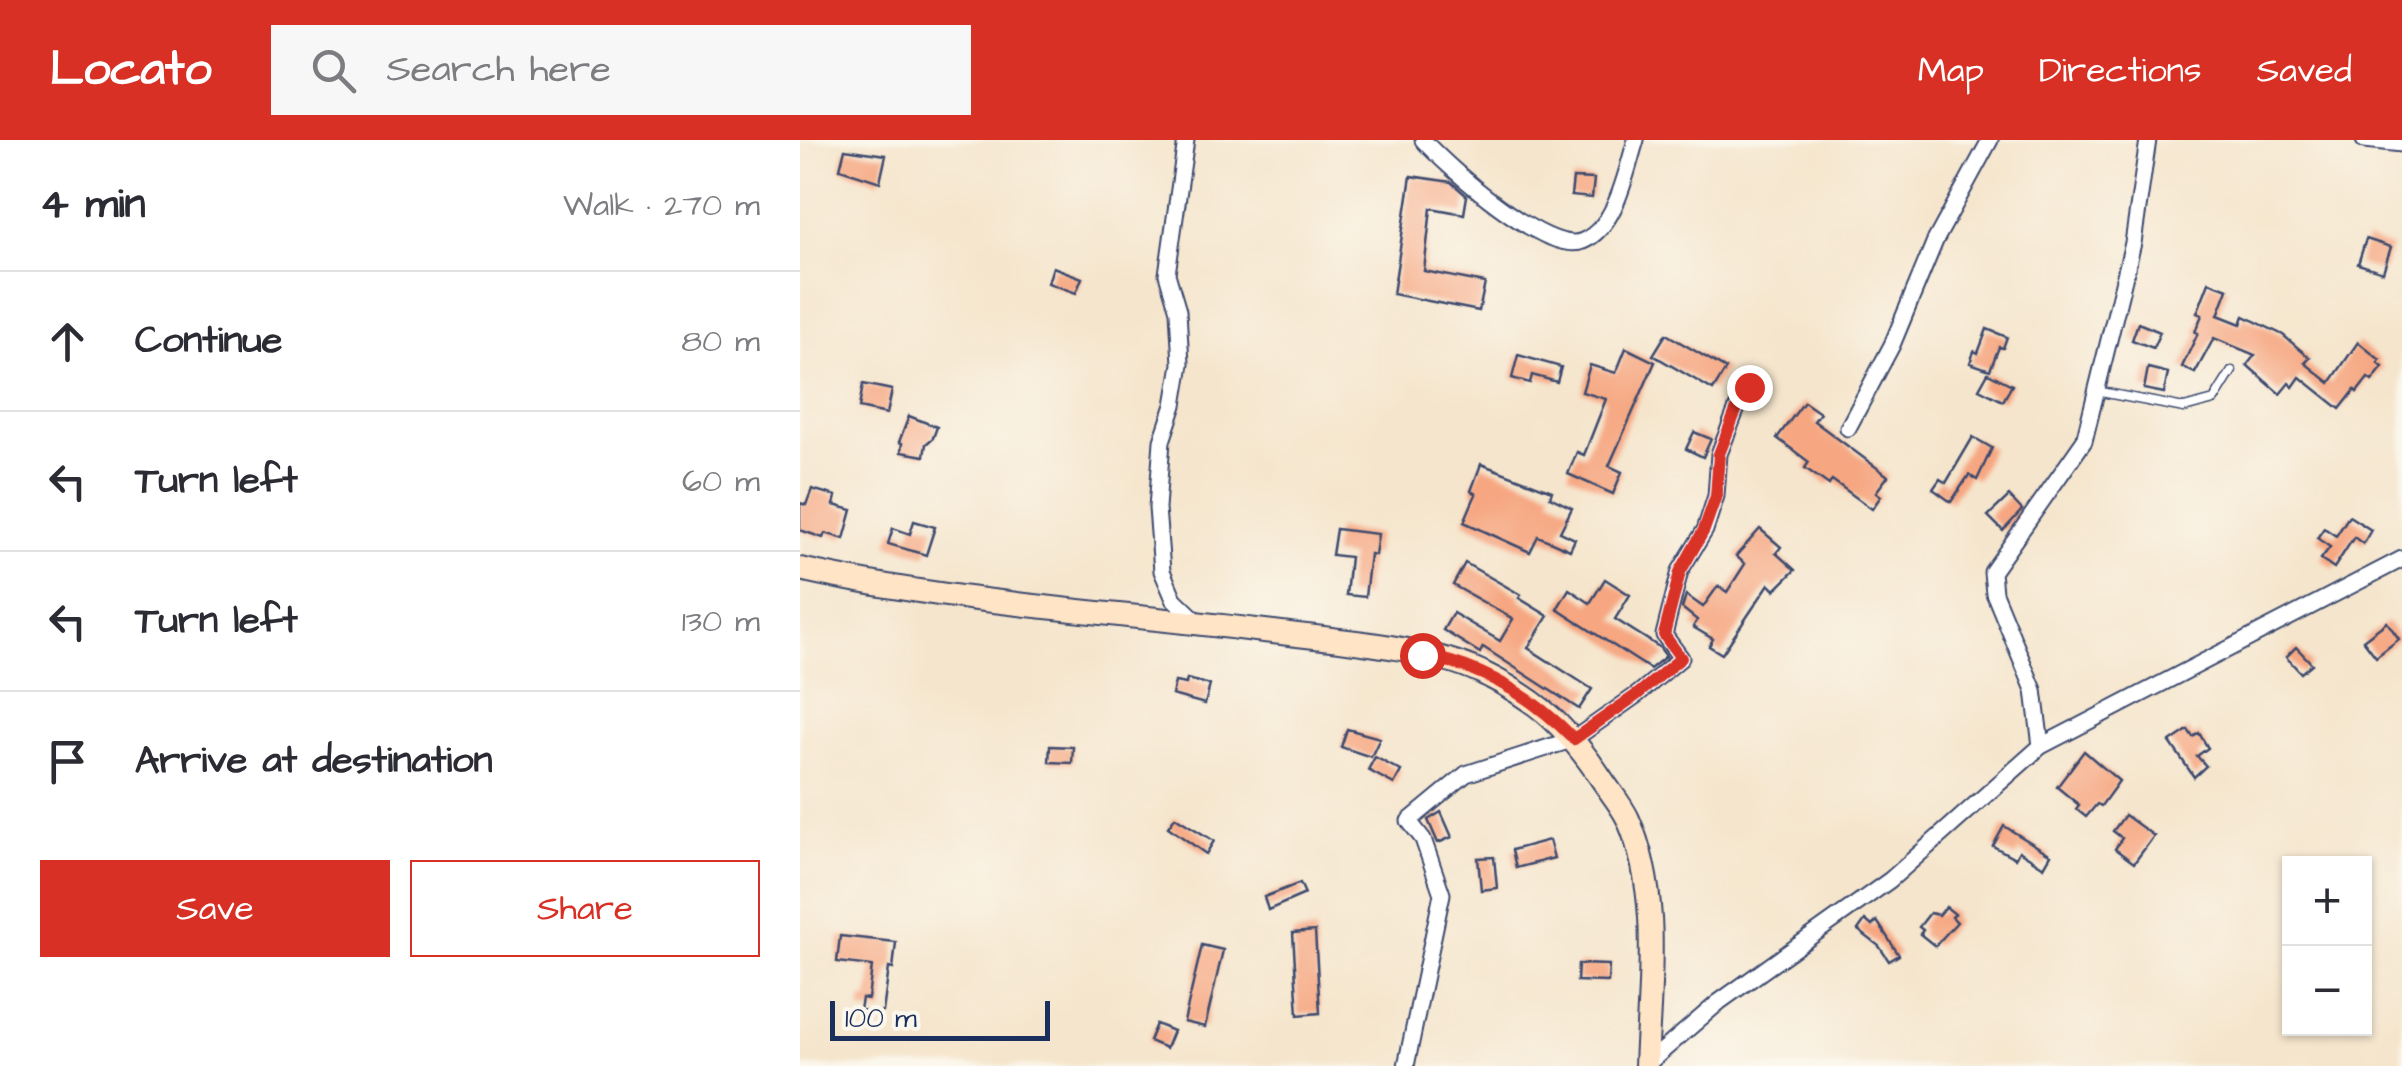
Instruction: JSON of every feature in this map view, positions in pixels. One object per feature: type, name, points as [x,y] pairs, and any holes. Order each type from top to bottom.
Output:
[{"type":"street","points":[[1186,140],[1167,274],[1178,311],[1181,364],[1174,405],[1162,441],[1157,508],[1162,571],[1174,599],[1199,622]]},
{"type":"street","points":[[1424,140],[1448,167],[1513,216],[1542,234],[1570,243],[1583,242],[1610,214],[1636,140]]},
{"type":"street","points":[[1848,428],[1892,345],[1935,242],[1990,140]]},
{"type":"street","points":[[2040,746],[2034,690],[1994,593],[1992,572],[2084,441],[2133,243],[2148,140]]},
{"type":"street","points":[[2364,140],[2402,144]]},
{"type":"street","points":[[1406,1066],[1412,1052],[1442,894],[1423,839],[1409,821],[1466,774],[1574,739],[1681,658],[1664,635],[1669,613],[1680,572],[1704,530],[1716,496],[1719,454],[1749,387]]},
{"type":"street","points":[[1646,1065],[1720,1002],[1890,880],[2040,746],[2402,560]]},
{"type":"street","points":[[800,569],[971,598],[1352,642],[1448,660],[1480,672],[1544,708],[1574,739],[1628,817],[1642,862],[1651,936],[1646,1065]]},
{"type":"lane","points":[[2096,391],[2184,408],[2214,400],[2232,371]]},
{"type":"building","points":[[845,149],[886,155],[880,182],[840,169]]},
{"type":"building","points":[[1411,176],[1451,182],[1467,196],[1464,214],[1431,208],[1424,271],[1485,283],[1479,311],[1393,294]]},
{"type":"building","points":[[1573,178],[1594,179],[1592,198],[1571,196]]},
{"type":"building","points":[[2366,239],[2391,247],[2383,272],[2358,264]]},
{"type":"building","points":[[1053,267],[1082,278],[1076,293],[1048,283]]},
{"type":"building","points":[[2209,282],[2228,289],[2218,315],[2241,324],[2244,316],[2283,335],[2310,358],[2305,363],[2330,383],[2358,342],[2383,367],[2372,381],[2368,378],[2355,390],[2340,409],[2300,377],[2293,387],[2289,383],[2280,394],[2247,365],[2255,355],[2214,338],[2195,373],[2182,367],[2198,333],[2195,332],[2202,315],[2197,313]]},
{"type":"building","points":[[2138,323],[2160,332],[2153,348],[2132,340]]},
{"type":"building","points":[[1987,329],[2007,337],[1990,370],[1970,363]]},
{"type":"building","points":[[1666,334],[1726,369],[1713,390],[1653,355]]},
{"type":"building","points":[[1626,348],[1655,362],[1609,466],[1622,472],[1613,494],[1568,474],[1577,452],[1584,455],[1606,399],[1582,392],[1590,365],[1616,373]]},
{"type":"building","points":[[1518,355],[1561,367],[1557,382],[1532,375],[1530,383],[1512,378]]},
{"type":"building","points":[[2148,368],[2168,373],[2164,393],[2144,389]]},
{"type":"building","points":[[1988,373],[2012,385],[2003,401],[1979,389]]},
{"type":"building","points":[[863,384],[892,390],[887,414],[859,408]]},
{"type":"building","points":[[1804,402],[1820,413],[1814,421],[1888,476],[1876,492],[1881,496],[1872,509],[1832,480],[1829,485],[1805,468],[1809,462],[1777,438]]},
{"type":"building","points":[[909,416],[937,427],[926,444],[924,456],[901,452],[899,442]]},
{"type":"building","points":[[1694,432],[1711,439],[1703,457],[1686,449]]},
{"type":"building","points":[[1973,437],[1992,448],[1977,480],[1969,475],[1951,502],[1933,489],[1940,479],[1946,483]]},
{"type":"building","points":[[1481,464],[1552,491],[1550,497],[1572,508],[1560,532],[1575,539],[1570,550],[1538,536],[1530,552],[1464,522],[1476,494],[1471,491]]},
{"type":"building","points":[[812,489],[836,496],[834,505],[852,510],[844,539],[825,533],[823,538],[800,530],[800,503],[806,505]]},
{"type":"building","points":[[2009,496],[2022,510],[2003,531],[1988,516]]},
{"type":"building","points":[[2349,516],[2371,530],[2363,544],[2354,537],[2334,568],[2321,559],[2330,547],[2317,538],[2324,528],[2336,536]]},
{"type":"building","points":[[914,521],[935,527],[926,555],[888,544],[893,528],[910,534]]},
{"type":"building","points":[[1336,529],[1378,534],[1375,555],[1370,554],[1365,597],[1346,595],[1350,557],[1332,555]]},
{"type":"building","points":[[1760,529],[1781,547],[1776,553],[1795,570],[1775,590],[1769,584],[1722,654],[1709,646],[1713,639],[1693,627],[1697,620],[1682,608],[1686,595],[1703,607],[1718,586],[1727,592],[1745,564],[1736,556]]},
{"type":"building","points":[[1465,563],[1521,595],[1519,598],[1548,616],[1528,648],[1592,689],[1579,709],[1483,647],[1480,653],[1443,630],[1453,613],[1500,641],[1513,619],[1453,585]]},
{"type":"building","points":[[1605,579],[1630,595],[1615,619],[1659,647],[1666,656],[1650,669],[1557,609],[1569,589],[1590,603]]},
{"type":"building","points":[[2387,622],[2399,639],[2376,657],[2363,640]]},
{"type":"building","points":[[2296,647],[2312,664],[2301,673],[2286,657]]},
{"type":"building","points":[[1187,679],[1210,685],[1205,704],[1172,695],[1175,682],[1186,684]]},
{"type":"building","points":[[1347,729],[1380,738],[1371,757],[1341,747]]},
{"type":"building","points":[[2188,730],[2193,737],[2199,733],[2208,748],[2197,756],[2206,766],[2194,777],[2170,742]]},
{"type":"building","points":[[1050,746],[1073,747],[1072,763],[1049,762]]},
{"type":"building","points":[[2084,751],[2119,781],[2101,806],[2097,804],[2086,817],[2076,809],[2079,805],[2057,787]]},
{"type":"building","points":[[1375,757],[1401,771],[1394,784],[1368,770]]},
{"type":"building","points":[[1441,812],[1452,837],[1438,843],[1428,820]]},
{"type":"building","points":[[2125,815],[2154,836],[2134,863],[2115,849],[2122,838],[2113,831]]},
{"type":"building","points":[[1175,817],[1214,841],[1206,854],[1168,827]]},
{"type":"building","points":[[2004,826],[2051,855],[2044,867],[2019,851],[2015,858],[1993,846]]},
{"type":"building","points":[[1549,840],[1554,858],[1516,868],[1512,850]]},
{"type":"building","points":[[1494,857],[1497,888],[1481,890],[1478,858]]},
{"type":"building","points":[[1300,883],[1305,894],[1268,910],[1264,897]]},
{"type":"building","points":[[1946,907],[1955,914],[1952,917],[1957,922],[1935,946],[1920,934],[1923,930],[1919,927],[1930,913],[1939,915]]},
{"type":"building","points":[[1865,920],[1872,926],[1877,921],[1899,955],[1889,961],[1879,946],[1858,930]]},
{"type":"building","points":[[1315,931],[1320,1013],[1298,1015],[1293,933]]},
{"type":"building","points":[[840,936],[896,942],[883,1012],[860,1010],[862,998],[868,999],[872,966],[837,962]]},
{"type":"building","points":[[1202,945],[1223,950],[1205,1027],[1184,1022]]},
{"type":"building","points":[[1578,964],[1609,965],[1608,982],[1577,981]]},
{"type":"building","points":[[1156,1024],[1173,1031],[1166,1048],[1149,1041]]},
{"type":"route","points":[[1422,655],[1480,672],[1544,708],[1574,739],[1638,694],[1681,658],[1664,635],[1669,613],[1680,572],[1704,530],[1716,496],[1719,454],[1749,387]]}]
